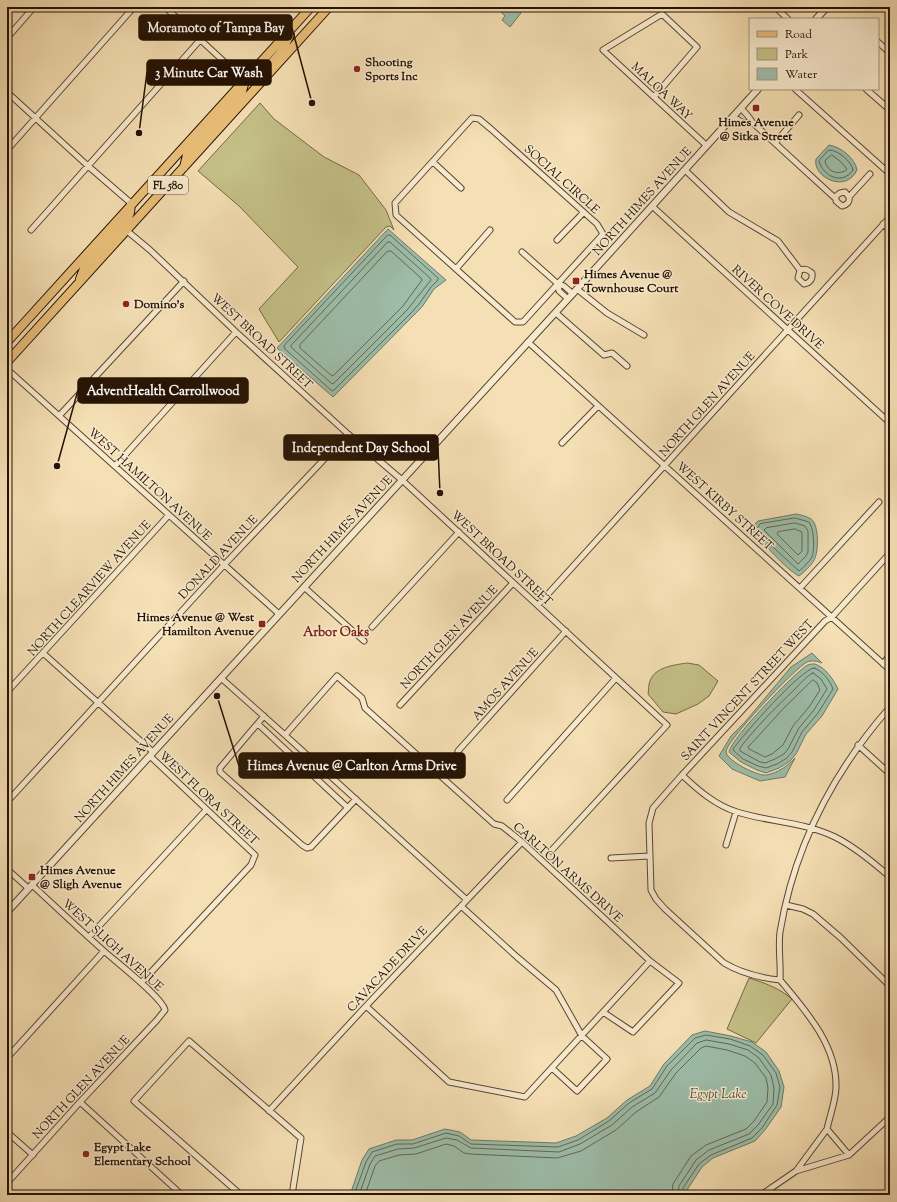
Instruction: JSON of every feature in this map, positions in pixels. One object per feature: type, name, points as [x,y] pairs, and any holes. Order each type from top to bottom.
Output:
[{"type":"main road","name":"FL 580","points":[[7,342],[311,7]]},
{"type":"main road","name":"FL 580","points":[[7,362],[330,7]]},
{"type":"main road","points":[[266,77],[269,66],[281,52],[293,27]]},
{"type":"main road","points":[[183,168],[187,155],[241,95],[245,81]]},
{"type":"main road","points":[[79,283],[85,266],[126,222],[132,204]]},
{"type":"street","points":[[7,38],[34,7]]},
{"type":"street","points":[[7,150],[134,7]]},
{"type":"street","points":[[165,7],[245,81]]},
{"type":"street","points":[[775,7],[787,18]]},
{"type":"street","points":[[817,18],[827,7]]},
{"type":"street","name":"MALOA WAY","points":[[654,97],[696,47],[662,14],[603,50],[707,146]]},
{"type":"street","points":[[31,230],[200,40]]},
{"type":"street","points":[[879,43],[890,53]]},
{"type":"street","name":"NORTH HIMES AVENUE","points":[[7,912],[556,313],[757,90]]},
{"type":"street","points":[[796,90],[890,174]]},
{"type":"street","points":[[867,90],[890,110]]},
{"type":"street","points":[[7,92],[132,204]]},
{"type":"street","points":[[741,108],[753,123],[836,199],[839,205],[845,206],[849,202],[849,197],[870,174]]},
{"type":"street","points":[[775,143],[799,115]]},
{"type":"street","points":[[733,117],[744,123],[753,123]]},
{"type":"street","name":"SOCIAL CIRCLE","points":[[472,118],[479,119],[597,224],[603,234],[523,322],[515,322],[396,215],[395,203],[433,162],[472,118]]},
{"type":"street","points":[[433,162],[461,188]]},
{"type":"street","points":[[685,170],[729,212],[778,241],[800,270]]},
{"type":"street","points":[[836,199],[837,194],[843,192],[848,194],[849,197]]},
{"type":"street","name":"RIVER COVE DRIVE","points":[[652,206],[890,423]]},
{"type":"street","points":[[557,240],[583,213]]},
{"type":"street","name":"NORTH GLEN AVENUE","points":[[538,605],[890,217]]},
{"type":"street","points":[[883,224],[890,230]]},
{"type":"street","name":"WEST BROAD STREET","points":[[126,230],[184,281],[236,332],[348,434],[402,480],[459,532],[667,725],[550,850]]},
{"type":"street","points":[[456,269],[490,230]]},
{"type":"street","points":[[522,252],[558,284],[575,292],[644,335]]},
{"type":"street","points":[[59,416],[184,281]]},
{"type":"street","points":[[558,284],[559,291],[568,299]]},
{"type":"street","points":[[556,313],[604,355],[612,353],[627,366]]},
{"type":"street","points":[[115,466],[236,332]]},
{"type":"street","name":"WEST KIRBY STREET","points":[[528,342],[890,670]]},
{"type":"street","name":"WEST HAMILTON AVENUE","points":[[7,369],[279,614]]},
{"type":"street","points":[[562,443],[598,406]]},
{"type":"street","name":"DONALD AVENUE","points":[[7,802],[224,565],[348,434]]},
{"type":"street","points":[[800,588],[879,502]]},
{"type":"street","name":"NORTH CLEARVIEW AVENUE","points":[[7,692],[169,515]]},
{"type":"street","points":[[372,627],[459,532]]},
{"type":"street","name":"SAINT VINCENT STREET WEST","points":[[780,980],[766,979],[733,968],[724,963],[656,899],[651,890],[649,823],[653,808],[682,775],[825,621],[832,617],[890,553]]},
{"type":"street","name":"NORTH GLEN AVENUE","points":[[400,705],[514,583]]},
{"type":"street","points":[[304,587],[364,641]]},
{"type":"street","name":"AMOS AVENUE","points":[[458,751],[566,631]]},
{"type":"street","name":"WEST FLORA STREET","points":[[43,653],[98,703],[206,810],[255,855],[251,865],[141,983]]},
{"type":"street","points":[[882,664],[890,655]]},
{"type":"street","name":"CARLTON ARMS DRIVE","points":[[285,735],[337,676],[362,698],[365,708],[494,824],[502,826],[522,842],[650,961],[679,983],[633,1032],[603,1012]]},
{"type":"street","points":[[221,678],[467,900]]},
{"type":"street","points":[[507,800],[616,678]]},
{"type":"street","points":[[796,1171],[827,1129],[836,1087],[831,1055],[812,1018],[780,980],[780,933],[796,869],[811,828],[840,773],[858,745],[890,708]]},
{"type":"street","points":[[264,716],[220,768],[220,772],[307,848],[311,847],[356,799]]},
{"type":"street","points":[[258,724],[348,808]]},
{"type":"street","points":[[858,745],[890,774]]},
{"type":"street","points":[[682,775],[705,797],[736,812],[811,828],[835,837],[852,847],[890,877]]},
{"type":"street","points":[[89,937],[206,810]]},
{"type":"street","points":[[726,845],[736,812]]},
{"type":"street","name":"CAVACADE DRIVE","points":[[269,1111],[366,1006],[522,842]]},
{"type":"street","points":[[611,858],[650,856]]},
{"type":"street","name":"WEST SLIGH AVENUE","points":[[7,869],[89,937],[163,1004]]},
{"type":"street","points":[[461,906],[556,990],[582,1036],[607,1058],[577,1091],[552,1068]]},
{"type":"street","points":[[786,906],[803,908],[813,914],[852,948],[890,986]]},
{"type":"street","points":[[7,1058],[104,951]]},
{"type":"street","points":[[366,1006],[449,1082],[525,1097],[650,961]]},
{"type":"street","name":"NORTH GLEN AVENUE","points":[[7,1183],[164,1012],[165,1010],[163,1004]]},
{"type":"street","points":[[241,1195],[134,1101],[189,1042],[301,1138],[292,1195]]},
{"type":"street","points":[[80,1102],[182,1195]]},
{"type":"street","points":[[761,1195],[796,1171],[849,1155],[890,1117]]},
{"type":"street","points":[[827,1129],[849,1155]]},
{"type":"street","points":[[7,1132],[32,1155]]},
{"type":"green space","points":[[260,103],[274,119],[324,157],[359,175],[386,210],[394,230],[390,226],[386,227],[279,342],[259,309],[298,267],[239,206],[198,171]]},
{"type":"green space","points":[[687,663],[699,665],[718,681],[709,696],[698,704],[676,714],[663,712],[648,694],[652,676],[660,670]]},
{"type":"green space","points":[[749,978],[772,986],[792,999],[756,1043],[727,1029]]},
{"type":"water","points":[[496,7],[518,7],[521,13],[510,27],[502,20],[505,16]]},
{"type":"water","points":[[829,145],[843,151],[853,161],[857,170],[852,177],[845,181],[838,182],[824,177],[819,172],[816,166],[816,159]]},
{"type":"water","points":[[388,229],[446,280],[434,289],[422,307],[333,397],[277,348]]},
{"type":"water","points":[[796,514],[811,519],[816,526],[817,532],[816,556],[809,567],[799,576],[793,573],[781,562],[752,530],[753,526],[758,521]]},
{"type":"water","points":[[812,653],[822,663],[814,661],[807,662],[789,677],[736,735],[728,746],[726,752],[728,756],[737,764],[757,774],[763,775],[778,771],[795,758],[785,777],[760,781],[732,769],[719,756],[731,736],[745,722],[791,667]]},
{"type":"water","points":[[815,664],[826,671],[838,689],[822,716],[806,734],[796,754],[790,761],[779,768],[766,773],[741,762],[729,752],[740,734],[776,694],[806,666]]},
{"type":"water","name":"Egypt Lake","points":[[705,1031],[752,1042],[766,1052],[779,1071],[784,1087],[781,1107],[765,1130],[755,1141],[713,1158],[702,1167],[687,1190],[687,1195],[350,1195],[362,1160],[369,1149],[396,1140],[412,1140],[445,1129],[460,1132],[471,1140],[556,1143],[576,1136],[607,1118],[627,1100],[650,1086],[664,1064],[692,1035]]},
{"type":"place","name":"Shooting Sports Inc","points":[[357,69]]},
{"type":"place","name":"Moramoto of Tampa Bay","points":[[312,103]]},
{"type":"place","name":"Himes Avenue @ Sitka Street","points":[[756,108]]},
{"type":"place","name":"3 Minute Car Wash","points":[[139,133]]},
{"type":"place","name":"Himes Avenue @ Townhouse Court","points":[[576,281]]},
{"type":"place","name":"Domino's","points":[[126,304]]},
{"type":"place","name":"AdventHealth Carrollwood","points":[[57,466]]},
{"type":"place","name":"Independent Day School","points":[[440,493]]},
{"type":"place","name":"Himes Avenue @ West Hamilton Avenue","points":[[262,624]]},
{"type":"place","name":"Himes Avenue @ Carlton Arms Drive","points":[[217,696]]},
{"type":"place","name":"Himes Avenue @ Sligh Avenue","points":[[32,877]]},
{"type":"place","name":"Egypt Lake Elementary School","points":[[86,1154]]},
{"type":"district","name":"Arbor Oaks","points":[[336,631]]}]
